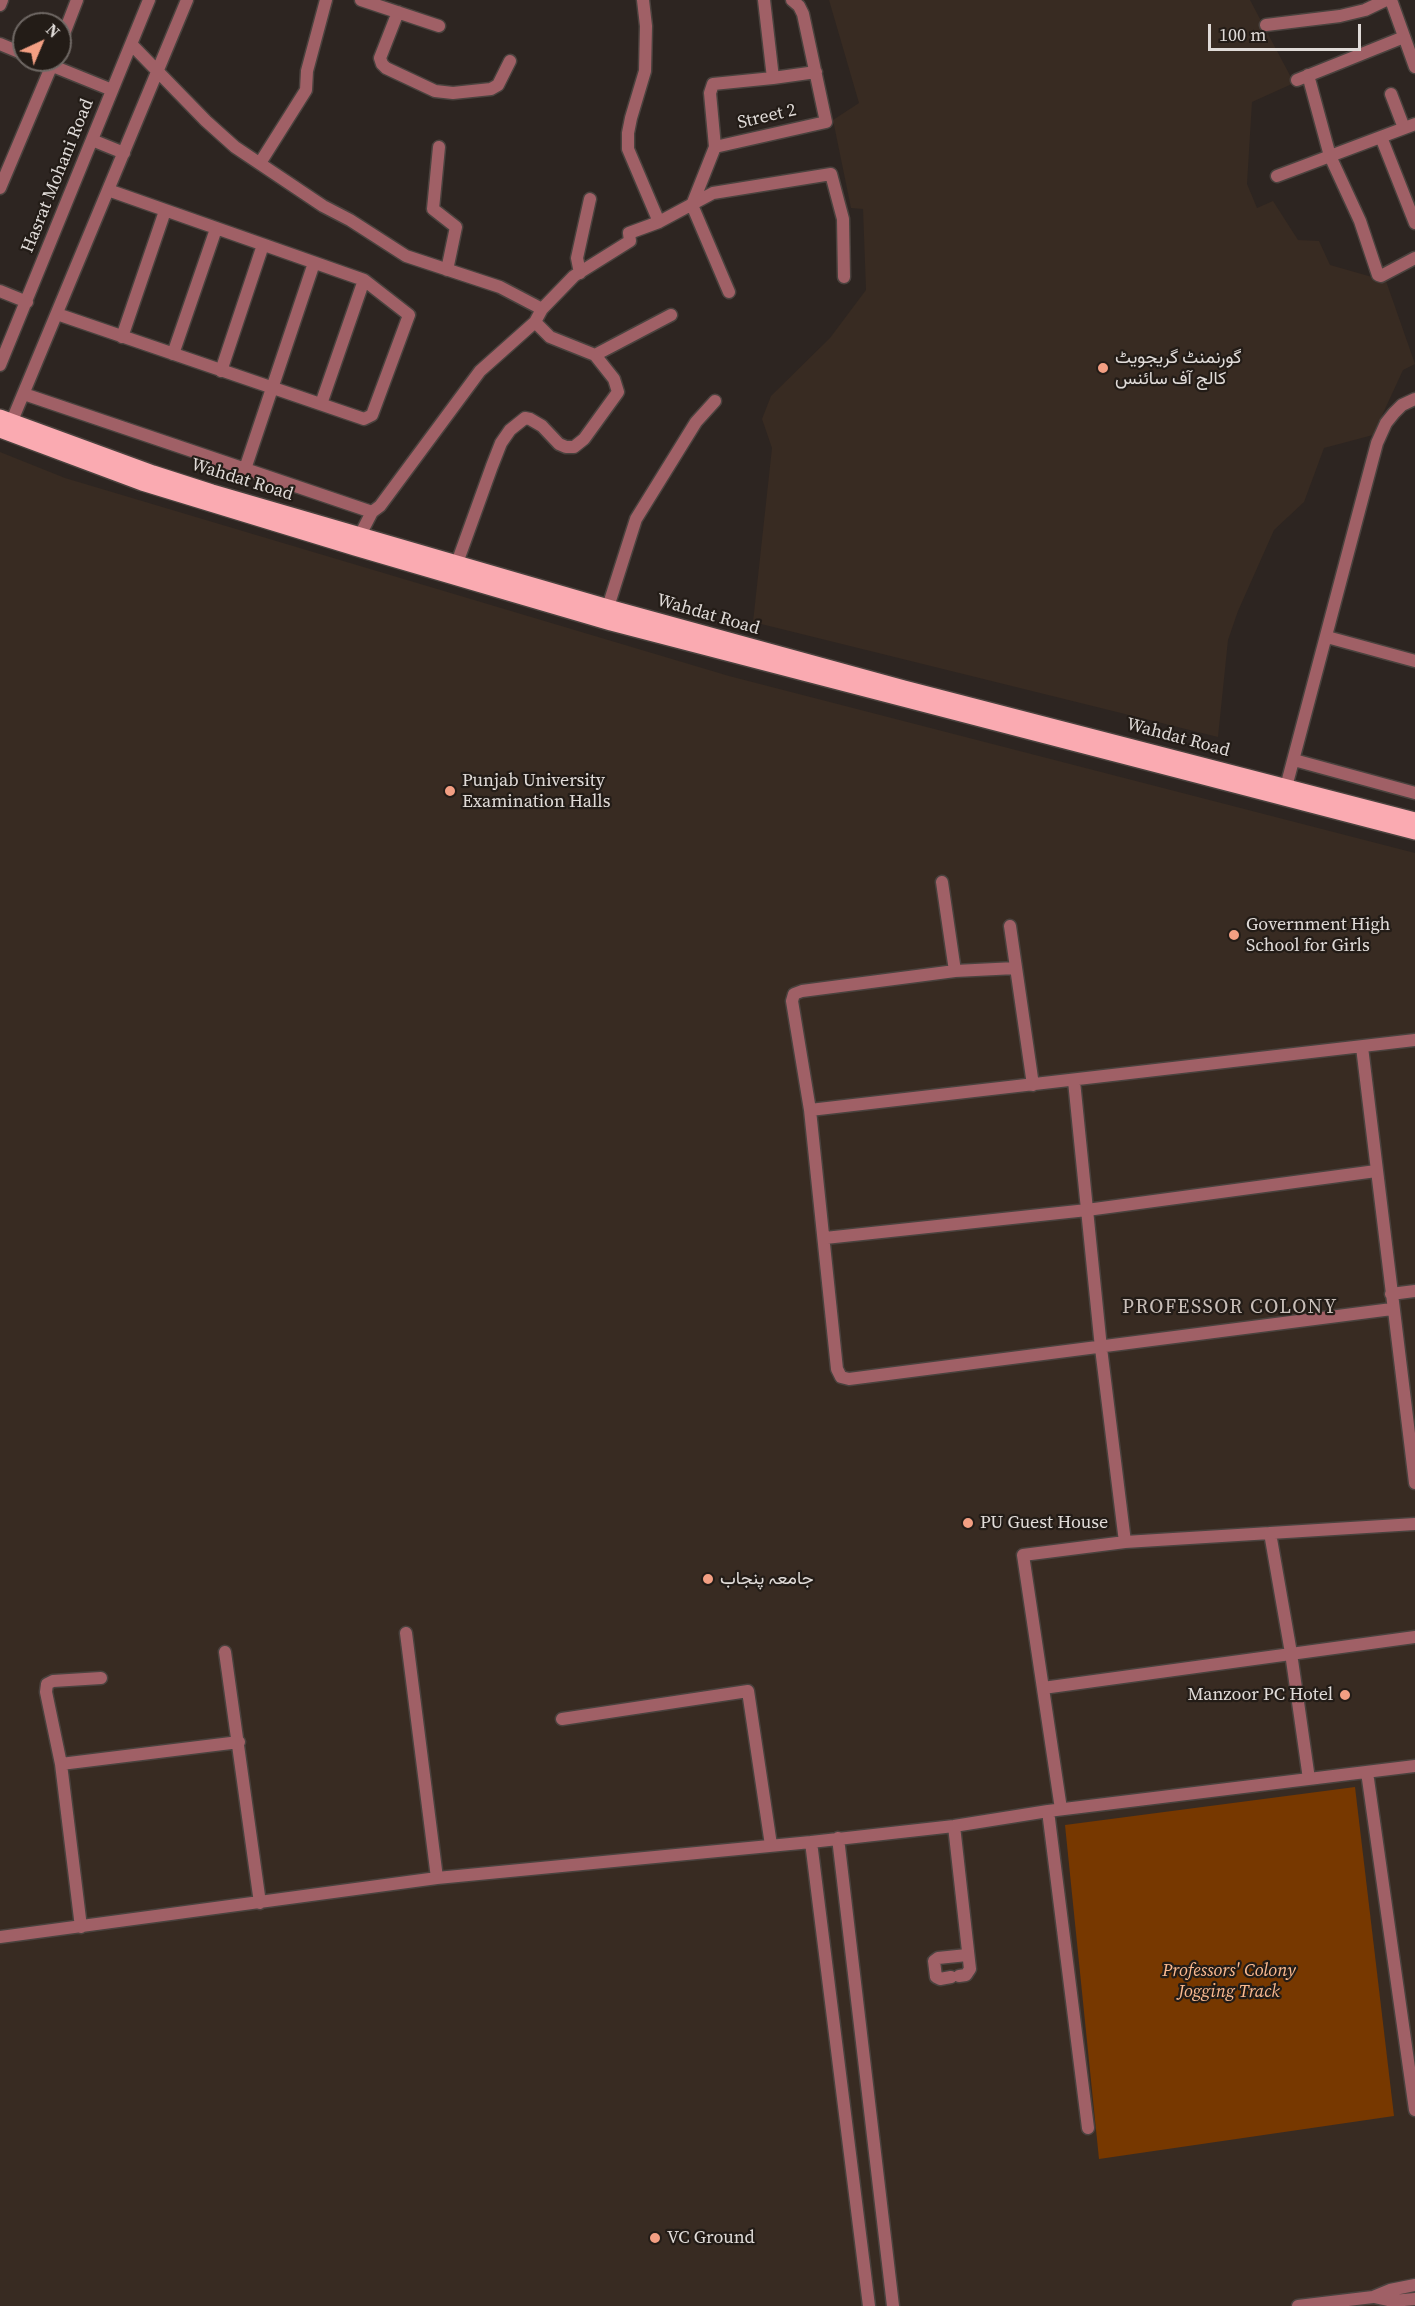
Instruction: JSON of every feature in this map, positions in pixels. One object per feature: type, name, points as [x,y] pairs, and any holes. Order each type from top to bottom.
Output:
[{"type":"main road","name":"Wahdat Road","points":[[5,425],[142,483],[357,542],[622,626],[1415,832]]},
{"type":"main road","name":"Wahdat Road","points":[[357,542],[457,563],[882,682],[1415,820]]},
{"type":"street","points":[[0,5],[2,0]]},
{"type":"street","name":"Hasrat Mohani Road","points":[[0,365],[149,0]]},
{"type":"street","points":[[5,425],[24,394],[187,0]]},
{"type":"street","points":[[260,163],[306,90],[307,71],[326,0]]},
{"type":"street","points":[[363,0],[439,26]]},
{"type":"street","points":[[643,0],[646,26],[645,71],[631,118],[628,149],[658,222]]},
{"type":"street","points":[[764,0],[773,78]]},
{"type":"street","points":[[729,292],[692,205],[715,147],[710,93],[713,84],[816,72],[803,14],[792,0]]},
{"type":"street","points":[[1266,25],[1340,16],[1365,10],[1386,0]]},
{"type":"street","points":[[1391,0],[1415,67]]},
{"type":"street","points":[[398,12],[381,58],[382,64],[435,91],[453,93],[491,89],[498,85],[510,61]]},
{"type":"street","points":[[1404,37],[1303,78],[1330,156],[1360,221],[1378,275],[1381,276],[1415,258]]},
{"type":"street","points":[[131,44],[206,122],[235,147],[323,206],[350,220],[406,256],[500,287],[542,309]]},
{"type":"street","points":[[0,189],[49,72]]},
{"type":"street","points":[[72,72],[112,90]]},
{"type":"street","name":"Street 2","points":[[715,147],[826,122],[816,72]]},
{"type":"street","points":[[1277,176],[1409,126],[1391,94]]},
{"type":"street","points":[[1382,137],[1415,223]]},
{"type":"street","points":[[92,140],[124,153]]},
{"type":"street","points":[[439,147],[433,209],[456,227],[447,270]]},
{"type":"street","points":[[357,542],[372,512],[380,506],[480,371],[535,322],[542,309],[580,273],[630,241],[629,233],[658,222],[713,193],[831,174],[843,219],[844,277]]},
{"type":"street","points":[[57,314],[364,418],[372,415],[409,315],[364,280],[108,190]]},
{"type":"street","points":[[580,273],[577,258],[590,199]]},
{"type":"street","points":[[122,337],[165,211]]},
{"type":"street","points":[[173,354],[216,229]]},
{"type":"street","points":[[221,370],[263,245]]},
{"type":"street","points":[[245,470],[314,263]]},
{"type":"street","points":[[321,404],[364,280]]},
{"type":"street","points":[[0,291],[27,302]]},
{"type":"street","points":[[595,355],[671,315]]},
{"type":"street","points":[[457,563],[495,458],[510,430],[525,418],[530,419],[542,426],[559,444],[574,447],[584,439],[618,393],[614,379],[595,355],[550,337],[535,322]]},
{"type":"street","points":[[24,394],[372,512]]},
{"type":"street","points":[[1286,787],[1377,443],[1386,423],[1394,413],[1402,405],[1415,399]]},
{"type":"street","points":[[608,607],[636,519],[696,422],[715,401]]},
{"type":"street","points":[[1327,637],[1415,661]]},
{"type":"street","points":[[1294,760],[1415,792]]},
{"type":"street","points":[[942,882],[955,971]]},
{"type":"street","points":[[1010,926],[1033,1085]]},
{"type":"street","points":[[1016,968],[955,971],[802,991],[794,994],[792,1001],[810,1110],[825,1238],[837,1369],[841,1377],[849,1379],[1101,1348],[1392,1309]]},
{"type":"street","points":[[810,1110],[1415,1040]]},
{"type":"street","points":[[1362,1047],[1392,1309],[1415,1483]]},
{"type":"street","points":[[1074,1080],[1101,1348],[1125,1542]]},
{"type":"street","points":[[825,1238],[1087,1210],[1376,1172]]},
{"type":"street","points":[[1391,1294],[1415,1291]]},
{"type":"street","points":[[1061,1809],[1023,1555],[1125,1542],[1415,1524]]},
{"type":"street","points":[[1270,1533],[1291,1653],[1309,1779]]},
{"type":"street","points":[[406,1633],[437,1878]]},
{"type":"street","points":[[1043,1688],[1415,1637]]},
{"type":"street","points":[[225,1652],[260,1903]]},
{"type":"street","points":[[81,1927],[61,1764],[46,1692],[47,1684],[53,1681],[101,1678]]},
{"type":"street","points":[[562,1719],[748,1691],[771,1845]]},
{"type":"street","points":[[61,1764],[239,1742]]},
{"type":"street","points":[[0,1937],[437,1878],[954,1826],[1061,1809],[1415,1766]]},
{"type":"street","points":[[1367,1772],[1415,2110]]},
{"type":"street","points":[[1048,1811],[1088,2128]]},
{"type":"street","points":[[954,1826],[969,1947],[967,1955],[969,1971],[966,1975],[940,1979],[936,1977],[934,1961],[938,1958],[967,1955]]},
{"type":"street","points":[[838,1838],[893,2306]]},
{"type":"street","points":[[811,1842],[869,2306]]},
{"type":"street","points":[[1298,2306],[1373,2297],[1390,2290],[1415,2285]]},
{"type":"street","points":[[1373,2297],[1393,2301],[1415,2300]]},
{"type":"shaded area","name":"گورنمنٹ گریجویٹ کالج آف سائنس","points":[[829,0],[1250,0],[1294,83],[1252,102],[1247,184],[1257,208],[1273,201],[1298,240],[1319,241],[1330,265],[1386,281],[1415,364],[1403,370],[1373,435],[1324,448],[1304,502],[1274,530],[1238,611],[1228,640],[1218,737],[753,622],[772,448],[762,419],[771,396],[830,338],[866,290],[863,209],[851,208],[833,120],[859,103]]},
{"type":"shaded area","name":"جامعہ پنجاب","points":[[0,452],[65,478],[729,676],[1415,853],[1415,2306],[0,2306]]},
{"type":"green space","name":"Professors' Colony Jogging Track","points":[[1355,1787],[1394,2116],[1099,2159],[1065,1825]]},
{"type":"place","name":"گورنمنٹ گریجویٹ کالج آف سائنس","points":[[1103,368]]},
{"type":"place","name":"Punjab University Examination Halls","points":[[450,791]]},
{"type":"place","name":"Government High School for Girls","points":[[1234,935]]},
{"type":"place","name":"PU Guest House","points":[[968,1523]]},
{"type":"place","name":"جامعہ پنجاب","points":[[708,1579]]},
{"type":"place","name":"Manzoor PC Hotel","points":[[1345,1695]]},
{"type":"place","name":"VC Ground","points":[[655,2238]]},
{"type":"district","name":"PROFESSOR COLONY","points":[[1230,1308]]}]
